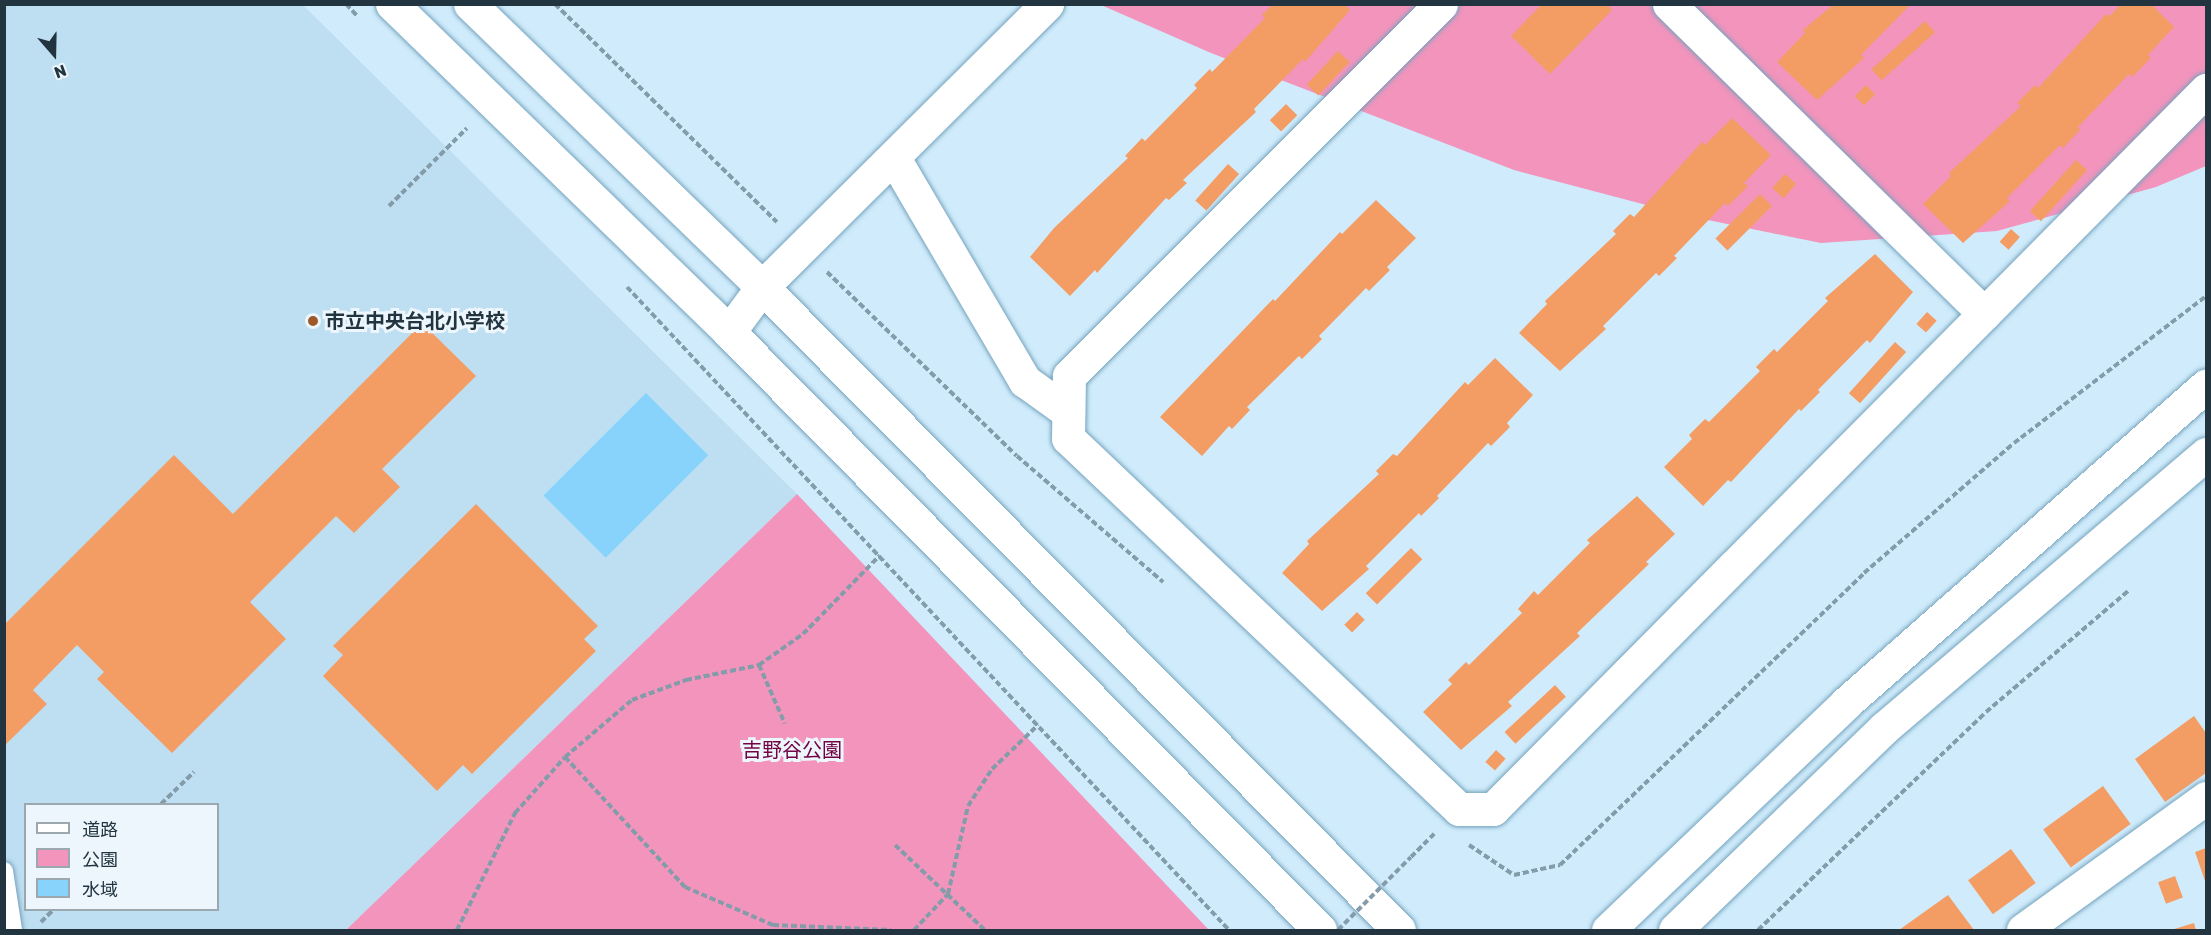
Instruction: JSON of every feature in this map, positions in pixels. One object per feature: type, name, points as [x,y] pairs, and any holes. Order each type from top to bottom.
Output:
[{"type":"street","points":[[392,4],[729,332],[1320,930]]},
{"type":"street","points":[[470,4],[762,287],[1399,930]]},
{"type":"street","points":[[729,332],[762,287],[1047,4]]},
{"type":"street","points":[[1441,4],[1069,376],[1068,438],[1459,809],[1493,808],[2206,90]]},
{"type":"street","points":[[1669,4],[1984,314]]},
{"type":"street","points":[[894,158],[1024,381],[1068,412]]},
{"type":"street","points":[[1608,930],[1846,703],[2206,386]]},
{"type":"street","points":[[1675,930],[1884,728],[2206,454]]},
{"type":"street","points":[[2023,930],[2206,798]]},
{"type":"lane","points":[[4,871],[13,930]]},
{"type":"path","points":[[345,4],[362,21]]},
{"type":"path","points":[[555,4],[1017,456],[1171,589]]},
{"type":"path","points":[[460,119],[476,135]]},
{"type":"path","points":[[389,206],[468,127]]},
{"type":"path","points":[[624,284],[1229,930]]},
{"type":"path","points":[[1459,837],[1514,875],[1560,865],[1864,573],[2014,443],[2206,296]]},
{"type":"path","points":[[457,930],[515,813],[565,757],[632,700],[686,680],[759,665],[803,634],[880,555]]},
{"type":"path","points":[[1758,930],[1986,712],[2128,591]]},
{"type":"path","points":[[759,665],[785,724]]},
{"type":"path","points":[[914,930],[948,894],[968,806],[992,769],[1038,725]]},
{"type":"path","points":[[565,757],[685,887],[773,925],[891,930]]},
{"type":"path","points":[[162,803],[194,772]]},
{"type":"path","points":[[1338,930],[1435,833]]},
{"type":"path","points":[[896,845],[985,930]]},
{"type":"shaded area","name":"市立中央台北小学校","points":[[5,5],[303,5],[797,494],[346,930],[5,930]]},
{"type":"green space","points":[[1101,5],[2206,5],[2206,166],[2156,187],[1997,231],[1821,243],[1688,216],[1514,170],[1211,53]]},
{"type":"green space","name":"吉野谷公園","points":[[797,494],[1209,930],[346,930]]},
{"type":"water","points":[[646,393],[708,455],[606,558],[543,496]]},
{"type":"building","points":[[1273,4],[1344,4],[1350,10],[1305,62],[1303,59],[1254,109],[1256,112],[1183,180],[1187,183],[1169,200],[1166,198],[1097,273],[1095,270],[1070,296],[1030,257],[1054,228],[1128,158],[1125,156],[1142,138],[1145,141],[1197,88],[1194,85],[1210,69],[1212,72],[1265,18],[1262,15]]},
{"type":"building","points":[[1542,4],[1607,4],[1612,10],[1550,74],[1511,36]]},
{"type":"building","points":[[1834,4],[1911,4],[1861,55],[1864,58],[1817,100],[1777,62],[1805,33],[1803,30]]},
{"type":"building","points":[[2121,4],[2151,4],[2174,27],[2148,55],[2151,58],[2132,77],[2129,74],[2078,127],[2080,130],[2063,148],[2060,145],[2007,198],[2010,201],[1963,243],[1923,204],[1951,176],[1949,173],[2021,106],[2017,103],[2035,85],[2038,88],[2106,14],[2110,16]]},
{"type":"building","points":[[1925,21],[1935,32],[1882,80],[1871,69]]},
{"type":"building","points":[[1338,51],[1350,62],[1318,96],[1307,85]]},
{"type":"building","points":[[1866,85],[1875,94],[1864,106],[1855,96]]},
{"type":"building","points":[[1286,104],[1297,115],[1281,132],[1270,120]]},
{"type":"building","points":[[1732,118],[1771,155],[1744,183],[1748,186],[1728,206],[1725,203],[1674,256],[1677,258],[1659,276],[1656,273],[1603,326],[1606,329],[1560,371],[1519,333],[1547,304],[1545,301],[1616,234],[1613,231],[1630,214],[1634,217],[1702,142],[1705,145]]},
{"type":"building","points":[[2076,160],[2087,170],[2041,221],[2030,211]]},
{"type":"building","points":[[1228,164],[1239,174],[1206,210],[1195,200]]},
{"type":"building","points":[[1785,174],[1796,184],[1783,198],[1772,188]]},
{"type":"building","points":[[1760,194],[1772,206],[1727,251],[1715,239]]},
{"type":"building","points":[[1376,200],[1416,238],[1387,267],[1390,270],[1369,291],[1366,288],[1319,336],[1322,339],[1302,359],[1299,356],[1247,407],[1250,410],[1232,429],[1229,426],[1202,456],[1160,417],[1273,299],[1275,301],[1340,232],[1342,234]]},
{"type":"building","points":[[2011,229],[2020,237],[2009,250],[2000,242]]},
{"type":"building","points":[[1875,254],[1913,292],[1870,343],[1867,340],[1818,390],[1820,392],[1801,411],[1799,409],[1731,482],[1728,480],[1703,506],[1664,467],[1692,439],[1689,435],[1705,419],[1709,422],[1760,371],[1756,367],[1774,349],[1777,352],[1828,301],[1825,298]]},
{"type":"building","points":[[1927,312],[1937,321],[1926,333],[1916,324]]},
{"type":"building","points":[[422,323],[476,376],[382,469],[400,487],[354,533],[336,516],[250,602],[286,639],[172,753],[97,679],[104,672],[77,645],[33,690],[47,704],[4,746],[4,625],[174,455],[233,514]]},
{"type":"building","points":[[1895,342],[1906,352],[1860,403],[1849,393]]},
{"type":"building","points":[[1495,358],[1533,395],[1507,423],[1510,427],[1491,446],[1488,443],[1437,496],[1439,498],[1421,516],[1419,513],[1366,566],[1369,569],[1322,611],[1282,573],[1309,544],[1307,541],[1379,474],[1376,471],[1393,454],[1397,456],[1465,382],[1468,385]]},
{"type":"building","points":[[1637,496],[1675,534],[1646,562],[1649,564],[1577,633],[1580,636],[1508,702],[1512,706],[1461,750],[1423,712],[1452,684],[1448,680],[1466,662],[1469,665],[1522,613],[1518,609],[1534,591],[1538,595],[1590,543],[1587,540]]},
{"type":"building","points":[[476,504],[598,626],[584,639],[596,651],[472,774],[463,765],[437,791],[323,676],[343,655],[333,646]]},
{"type":"building","points":[[1411,548],[1422,559],[1377,605],[1366,593]]},
{"type":"building","points":[[1357,612],[1365,620],[1352,633],[1344,625]]},
{"type":"building","points":[[1555,685],[1566,697],[1515,744],[1505,732]]},
{"type":"building","points":[[2194,716],[2206,733],[2206,773],[2165,802],[2135,759]]},
{"type":"building","points":[[1496,750],[1506,759],[1495,771],[1485,762]]},
{"type":"building","points":[[2103,786],[2131,824],[2071,868],[2043,829]]},
{"type":"building","points":[[2206,848],[2206,884],[2195,852]]},
{"type":"building","points":[[2011,849],[2036,883],[1993,914],[1968,880]]},
{"type":"building","points":[[2175,876],[2183,898],[2166,904],[2158,882]]},
{"type":"building","points":[[1948,895],[1974,930],[1899,930]]},
{"type":"building","points":[[2194,923],[2196,930],[2171,930]]},
{"type":"place","name":"市立中央台北小学校","points":[[313,321]]}]
